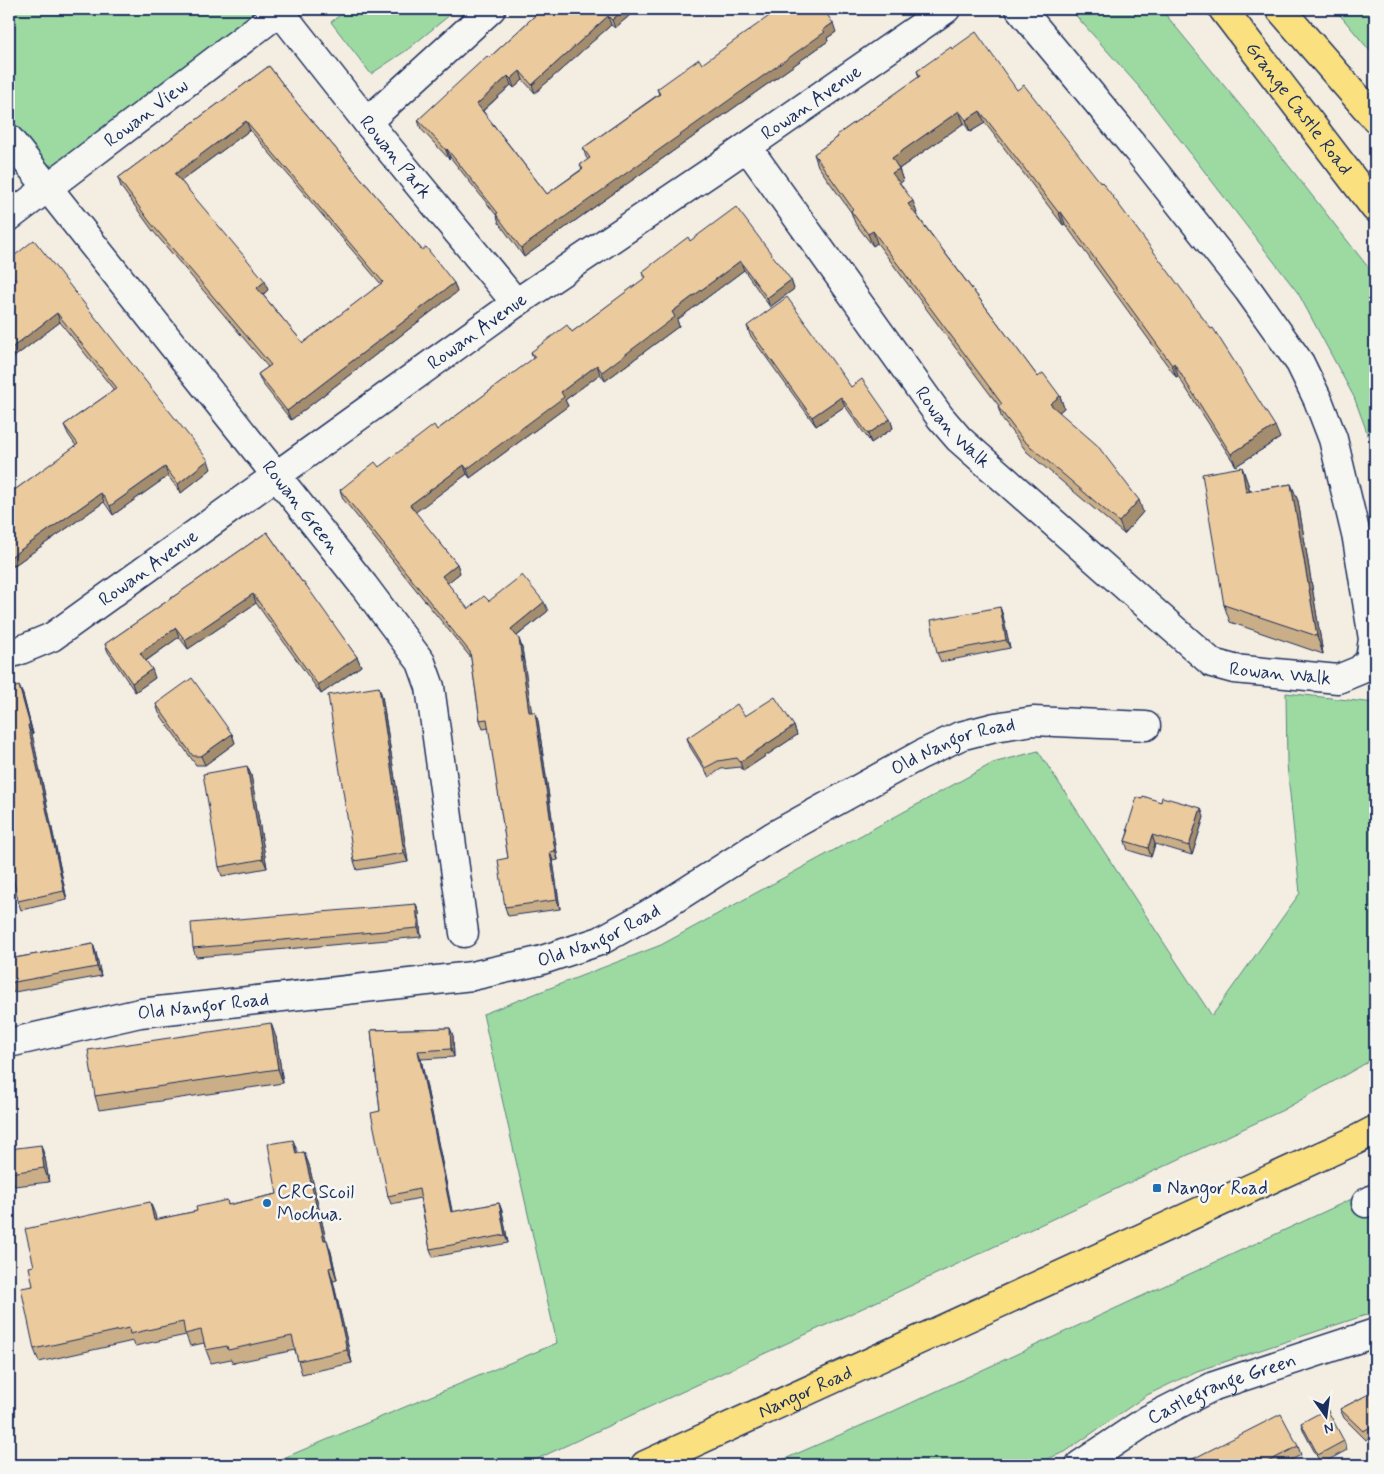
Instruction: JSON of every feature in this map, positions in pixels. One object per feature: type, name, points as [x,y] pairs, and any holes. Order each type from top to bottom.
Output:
[{"type":"main road","name":"Grange Castle Road","points":[[1223,9],[1375,208]]},
{"type":"main road","points":[[1280,9],[1375,118]]},
{"type":"main road","name":"Nangor Road","points":[[645,1465],[1375,1130]]},
{"type":"street","points":[[367,122],[491,9]]},
{"type":"street","name":"Rowan Avenue","points":[[9,654],[52,637],[516,302],[747,147],[946,9]]},
{"type":"street","name":"Rowan Walk","points":[[747,147],[940,417],[959,439],[1212,664],[1234,669],[1338,679],[1360,670],[1370,660],[1373,639],[1357,539],[1333,439],[1318,400],[1300,364],[1248,290],[1138,151],[1020,9]]},
{"type":"street","name":"Rowan Park","points":[[281,10],[367,122],[516,302]]},
{"type":"street","name":"Rowan View","points":[[9,217],[281,10]]},
{"type":"street","name":"Rowan Green","points":[[9,139],[364,586],[421,662],[430,687],[464,933]]},
{"type":"street","name":"Old Nangor Road","points":[[9,1043],[140,1013],[472,976],[539,961],[600,941],[665,905],[773,836],[920,755],[960,736],[995,727],[1033,721],[1146,726]]},
{"type":"street","name":"Castlegrange Green","points":[[1080,1465],[1149,1418],[1214,1386],[1375,1333]]},
{"type":"green space","points":[[9,9],[261,10],[59,165],[49,165],[43,163],[9,121]]},
{"type":"green space","points":[[348,9],[457,9],[407,50],[371,74],[331,22]]},
{"type":"green space","points":[[1070,9],[1161,9],[1263,133],[1375,276],[1375,454],[1354,397],[1298,293],[1141,89]]},
{"type":"green space","points":[[1335,9],[1375,9],[1375,57]]},
{"type":"green space","points":[[1286,693],[1375,703],[1375,1058],[1283,1110],[934,1275],[524,1465],[267,1465],[557,1343],[483,1014],[661,945],[993,763],[1038,751],[1212,1016],[1300,893],[1287,764]]},
{"type":"green space","points":[[1356,1197],[1375,1211],[1375,1312],[1197,1371],[1147,1395],[1065,1452],[1031,1465],[771,1465],[883,1416]]},
{"type":"building","points":[[542,9],[624,9],[612,20],[608,16],[532,85],[520,71],[511,79],[508,76],[477,104],[547,194],[583,169],[580,165],[590,158],[583,148],[660,94],[657,89],[699,59],[702,64],[779,9],[823,9],[833,23],[823,30],[825,32],[521,248],[496,214],[498,213],[447,149],[418,120],[487,56],[489,58]]},
{"type":"building","points":[[976,32],[1017,90],[1024,85],[1102,182],[1211,329],[1213,328],[1275,426],[1231,454],[1174,363],[1172,365],[1061,212],[1059,213],[980,111],[966,120],[959,111],[892,158],[899,169],[892,173],[913,201],[908,204],[1038,377],[1043,373],[1060,396],[1050,404],[1097,445],[1139,500],[1119,522],[1023,440],[998,407],[1002,404],[873,231],[868,234],[851,211],[853,209],[814,154],[838,137],[837,135],[920,76],[917,71]]},
{"type":"building","points":[[269,66],[297,103],[422,250],[426,247],[454,283],[287,411],[258,374],[271,365],[150,222],[118,178]],"holes":[[[246,121],[383,282],[303,343],[257,288],[265,281],[175,174]]]},
{"type":"building","points":[[736,207],[791,280],[767,298],[740,261],[672,312],[675,317],[602,372],[597,365],[561,392],[564,397],[467,469],[464,465],[410,505],[457,564],[442,576],[468,609],[484,596],[489,601],[522,575],[544,602],[511,629],[519,639],[529,712],[535,712],[555,851],[550,852],[557,900],[505,907],[498,860],[508,858],[487,719],[480,720],[470,652],[340,490],[375,462],[379,467],[434,425],[437,430],[535,357],[531,352],[567,325],[572,332],[646,277],[642,272],[688,237],[690,241]]},
{"type":"building","points":[[34,240],[208,460],[178,484],[165,467],[110,506],[101,493],[9,558],[9,494],[78,444],[64,425],[117,388],[57,313],[9,350],[9,288],[17,281],[9,271],[9,260]]},
{"type":"building","points":[[787,297],[851,387],[862,379],[890,419],[868,434],[841,397],[812,417],[747,326]]},
{"type":"building","points":[[1242,467],[1246,492],[1291,484],[1317,636],[1224,605],[1202,474]]},
{"type":"building","points":[[267,532],[357,657],[318,685],[253,594],[185,640],[176,628],[140,653],[152,669],[132,683],[105,644]]},
{"type":"building","points":[[1000,607],[1006,640],[937,653],[931,620]]},
{"type":"building","points":[[192,678],[232,734],[201,756],[193,756],[156,704]]},
{"type":"building","points":[[19,686],[30,725],[28,725],[64,891],[18,901],[9,858],[9,689]]},
{"type":"building","points":[[379,687],[404,853],[354,861],[328,695]]},
{"type":"building","points":[[775,697],[794,726],[740,762],[737,758],[718,761],[705,768],[687,738],[737,704],[745,716]]},
{"type":"building","points":[[247,766],[263,859],[219,867],[203,774]]},
{"type":"building","points":[[1143,796],[1161,802],[1162,797],[1201,808],[1189,846],[1152,835],[1148,848],[1125,841],[1137,797],[1142,799]]},
{"type":"building","points":[[416,904],[418,928],[193,948],[191,923]]},
{"type":"building","points":[[93,944],[97,967],[9,983],[9,959]]},
{"type":"building","points":[[271,1023],[278,1069],[95,1096],[88,1050]]},
{"type":"building","points":[[450,1028],[451,1049],[418,1051],[451,1212],[499,1203],[505,1235],[430,1249],[419,1189],[388,1196],[371,1113],[380,1111],[371,1030]]},
{"type":"building","points":[[293,1140],[296,1154],[304,1152],[324,1240],[327,1240],[333,1267],[329,1268],[347,1350],[298,1361],[292,1336],[228,1350],[227,1346],[206,1350],[201,1330],[185,1334],[183,1322],[130,1334],[129,1328],[34,1349],[21,1288],[33,1286],[29,1267],[34,1266],[25,1229],[150,1202],[154,1220],[197,1211],[196,1207],[227,1200],[228,1205],[277,1194],[268,1144]]},
{"type":"building","points":[[41,1145],[44,1168],[10,1173],[9,1149]]},
{"type":"building","points":[[1375,1391],[1375,1432],[1373,1433],[1371,1427],[1363,1431],[1340,1409]]},
{"type":"building","points":[[1327,1409],[1344,1441],[1318,1455],[1301,1423]]},
{"type":"building","points":[[1281,1414],[1298,1446],[1262,1465],[1181,1465]]},
{"type":"place","name":"Nangor Road","points":[[1157,1188]]},
{"type":"place","name":"CRC Scoil Mochua.","points":[[267,1203]]}]
